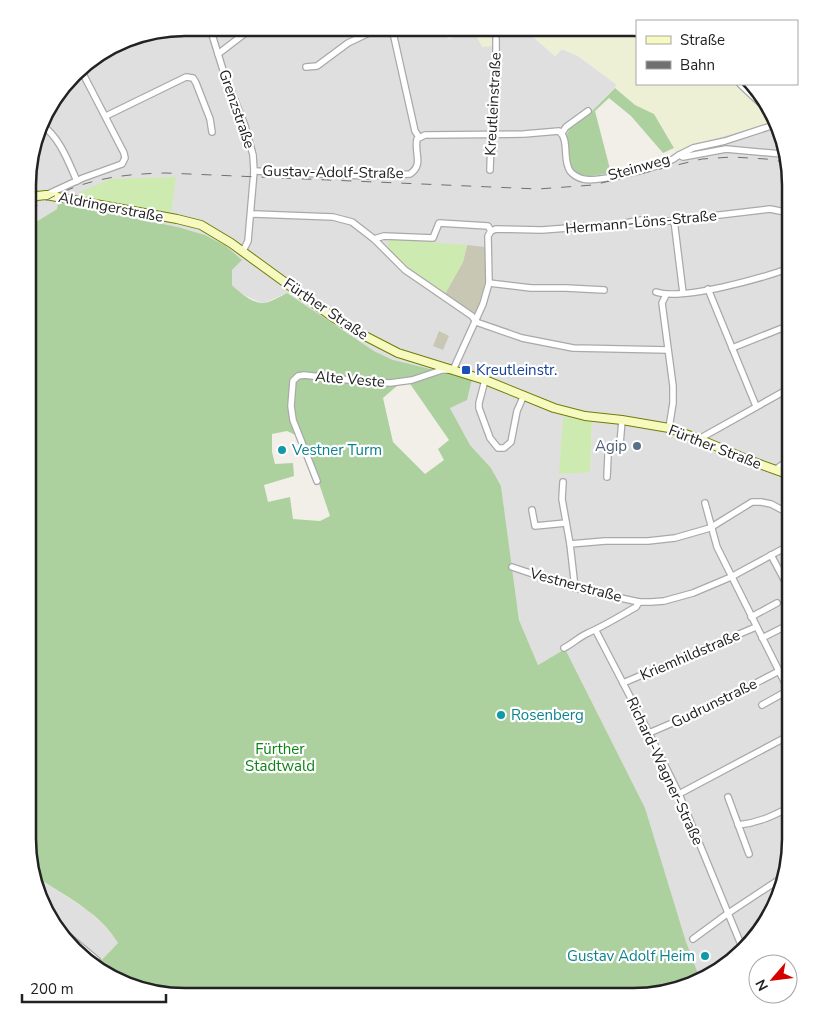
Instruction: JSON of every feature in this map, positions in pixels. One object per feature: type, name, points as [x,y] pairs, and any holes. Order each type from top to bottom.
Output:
[{"type":"main road","points":[[36,197],[41,195]]},
{"type":"main road","name":"Aldringerstraße","points":[[41,195],[177,219]]},
{"type":"main road","name":"Fürther Straße","points":[[177,219],[211,229],[334,318],[398,353],[485,380],[554,408],[585,416],[669,428],[699,438],[782,472]]},
{"type":"street","name":"Grenzstraße","points":[[212,36],[250,138],[254,171],[248,241],[243,251]]},
{"type":"street","points":[[218,54],[242,36]]},
{"type":"street","points":[[306,67],[317,66],[348,43],[363,36]]},
{"type":"street","points":[[393,36],[415,131],[419,137],[425,135],[560,132],[588,111]]},
{"type":"street","name":"Kreutleinstraße","points":[[490,170],[497,62],[496,38]]},
{"type":"street","points":[[36,192],[41,195],[122,164],[125,158],[106,116],[84,76]]},
{"type":"street","points":[[106,116],[186,77],[193,78],[210,119],[212,132]]},
{"type":"street","points":[[679,155],[693,148],[725,141],[769,127]]},
{"type":"street","points":[[47,130],[64,153],[77,181]]},
{"type":"street","name":"Steinweg","points":[[560,132],[566,164],[570,172],[584,180],[607,178],[648,168],[669,161],[679,155],[683,157],[726,149],[778,154]]},
{"type":"street","name":"Gustav-Adolf-Straße","points":[[254,171],[368,176],[410,174],[418,164],[416,143],[419,137]]},
{"type":"street","points":[[725,141],[726,149]]},
{"type":"street","name":"Hermann-Löns-Straße","points":[[374,239],[384,236],[433,238],[439,223],[490,229],[542,230],[620,224],[642,220],[652,223],[770,209],[782,211]]},
{"type":"street","points":[[251,214],[343,219],[352,222],[374,239],[405,270],[472,316],[476,322],[522,338],[573,348],[668,350]]},
{"type":"street","points":[[674,220],[683,293]]},
{"type":"street","points":[[453,370],[476,322],[489,283],[488,236],[490,229]]},
{"type":"street","points":[[656,292],[666,295],[708,290],[738,284],[782,271]]},
{"type":"street","points":[[489,283],[531,288],[604,290]]},
{"type":"street","points":[[708,290],[756,406]]},
{"type":"street","points":[[666,295],[662,303],[673,386],[673,403],[669,428]]},
{"type":"street","points":[[732,348],[782,328]]},
{"type":"street","name":"Alte Veste","points":[[317,481],[293,420],[291,406],[293,381],[298,376],[390,383],[412,380],[442,370],[453,370]]},
{"type":"street","points":[[485,380],[479,408],[490,438],[498,448],[507,447],[510,442],[517,411],[524,395]]},
{"type":"street","points":[[699,438],[782,392]]},
{"type":"street","points":[[607,478],[608,455],[610,450],[620,444],[622,420]]},
{"type":"street","points":[[775,470],[782,465]]},
{"type":"street","points":[[563,482],[562,498],[575,588]]},
{"type":"street","points":[[570,544],[675,538],[710,528],[752,502],[771,504],[782,510]]},
{"type":"street","points":[[705,503],[710,528],[717,547],[781,675]]},
{"type":"street","points":[[532,510],[535,526],[566,523]]},
{"type":"street","name":"Vestnerstraße","points":[[512,567],[575,588],[639,602],[652,602],[693,593],[731,577],[781,549]]},
{"type":"street","points":[[771,555],[781,575]]},
{"type":"street","name":"Vestnerstraße","points":[[564,648],[587,633],[596,631],[602,625],[636,607],[639,602]]},
{"type":"street","points":[[751,617],[778,603]]},
{"type":"street","name":"Kriemhildstraße","points":[[623,683],[756,627]]},
{"type":"street","points":[[762,638],[781,628]]},
{"type":"street","name":"Richard-Wagner-Straße","points":[[596,631],[649,733],[678,794],[740,942]]},
{"type":"street","name":"Gudrunstraße","points":[[649,733],[712,706],[779,671]]},
{"type":"street","points":[[762,704],[781,696]]},
{"type":"street","points":[[678,794],[781,740]]},
{"type":"street","points":[[728,797],[749,854]]},
{"type":"street","points":[[738,826],[753,824],[781,812]]},
{"type":"street","points":[[693,939],[775,882]]},
{"type":"shaded area","points":[[185,36],[447,36],[448,39],[458,36],[480,36],[493,46],[494,36],[532,36],[555,56],[562,49],[578,56],[617,85],[589,114],[601,176],[655,163],[693,145],[768,123],[777,147],[782,185],[781,848],[777,877],[770,896],[762,913],[738,944],[723,957],[697,973],[565,649],[538,665],[519,620],[501,486],[491,468],[470,445],[450,408],[393,360],[374,351],[287,293],[264,303],[240,293],[232,285],[232,270],[242,260],[226,246],[205,235],[178,227],[59,203],[57,209],[36,222],[36,185],[41,147],[56,111],[80,80],[95,67],[111,56],[128,48],[156,39]],"holes":[[[592,423],[590,471],[559,474]]]},
{"type":"shaded area","points":[[447,36],[458,36],[448,39]]},
{"type":"shaded area","points":[[476,36],[494,36],[493,46],[482,47]]},
{"type":"shaded area","points":[[532,36],[636,36],[636,85],[736,85],[757,103],[768,123],[693,145],[677,154],[654,114],[635,105],[615,88],[617,85],[578,56],[562,49],[555,56]]},
{"type":"shaded area","points":[[467,245],[485,247],[485,283],[476,314],[445,294],[463,262]]},
{"type":"shaded area","points":[[439,331],[449,336],[443,350],[433,346]]},
{"type":"shaded area","points":[[42,880],[90,912],[113,934],[118,943],[101,961],[95,957],[80,944],[56,913]]},
{"type":"green space","points":[[615,88],[635,105],[654,114],[674,148],[663,153],[631,116],[609,98],[595,111],[611,173],[584,177],[572,171],[569,163],[566,136],[571,127],[589,114]]},
{"type":"green space","points":[[176,177],[171,212],[80,197],[80,192],[111,179]]},
{"type":"green space","name":"Fürther Stadtwald","points":[[58,203],[178,227],[205,235],[226,246],[242,260],[232,270],[232,285],[251,300],[264,303],[287,293],[374,351],[393,360],[472,379],[467,400],[450,408],[470,445],[491,468],[501,486],[519,620],[538,665],[565,649],[645,808],[686,942],[698,972],[671,983],[642,987],[176,987],[147,983],[111,968],[101,961],[118,943],[94,916],[42,880],[36,839],[36,222],[57,209]],"holes":[[[406,378],[449,440],[438,449],[444,460],[425,474],[393,442],[383,398]],[[287,431],[304,439],[330,516],[320,521],[293,519],[290,497],[268,502],[264,485],[294,476],[293,463],[275,464],[272,452],[272,434]]]},
{"type":"green space","points":[[389,239],[467,245],[463,262],[445,294],[422,279],[387,249]]},
{"type":"green space","points":[[563,417],[592,422],[590,472],[559,474]]},
{"type":"railway","points":[[36,207],[78,186],[94,181],[129,175],[166,173],[538,189],[593,185],[702,159],[732,157],[779,161]]},
{"type":"place","name":"Kreutleinstr.","points":[[466,370]]},
{"type":"place","name":"Agip","points":[[637,446]]},
{"type":"place","name":"Vestner Turm","points":[[282,450]]},
{"type":"place","name":"Rosenberg","points":[[501,715]]},
{"type":"place","name":"Gustav Adolf Heim","points":[[705,956]]}]
